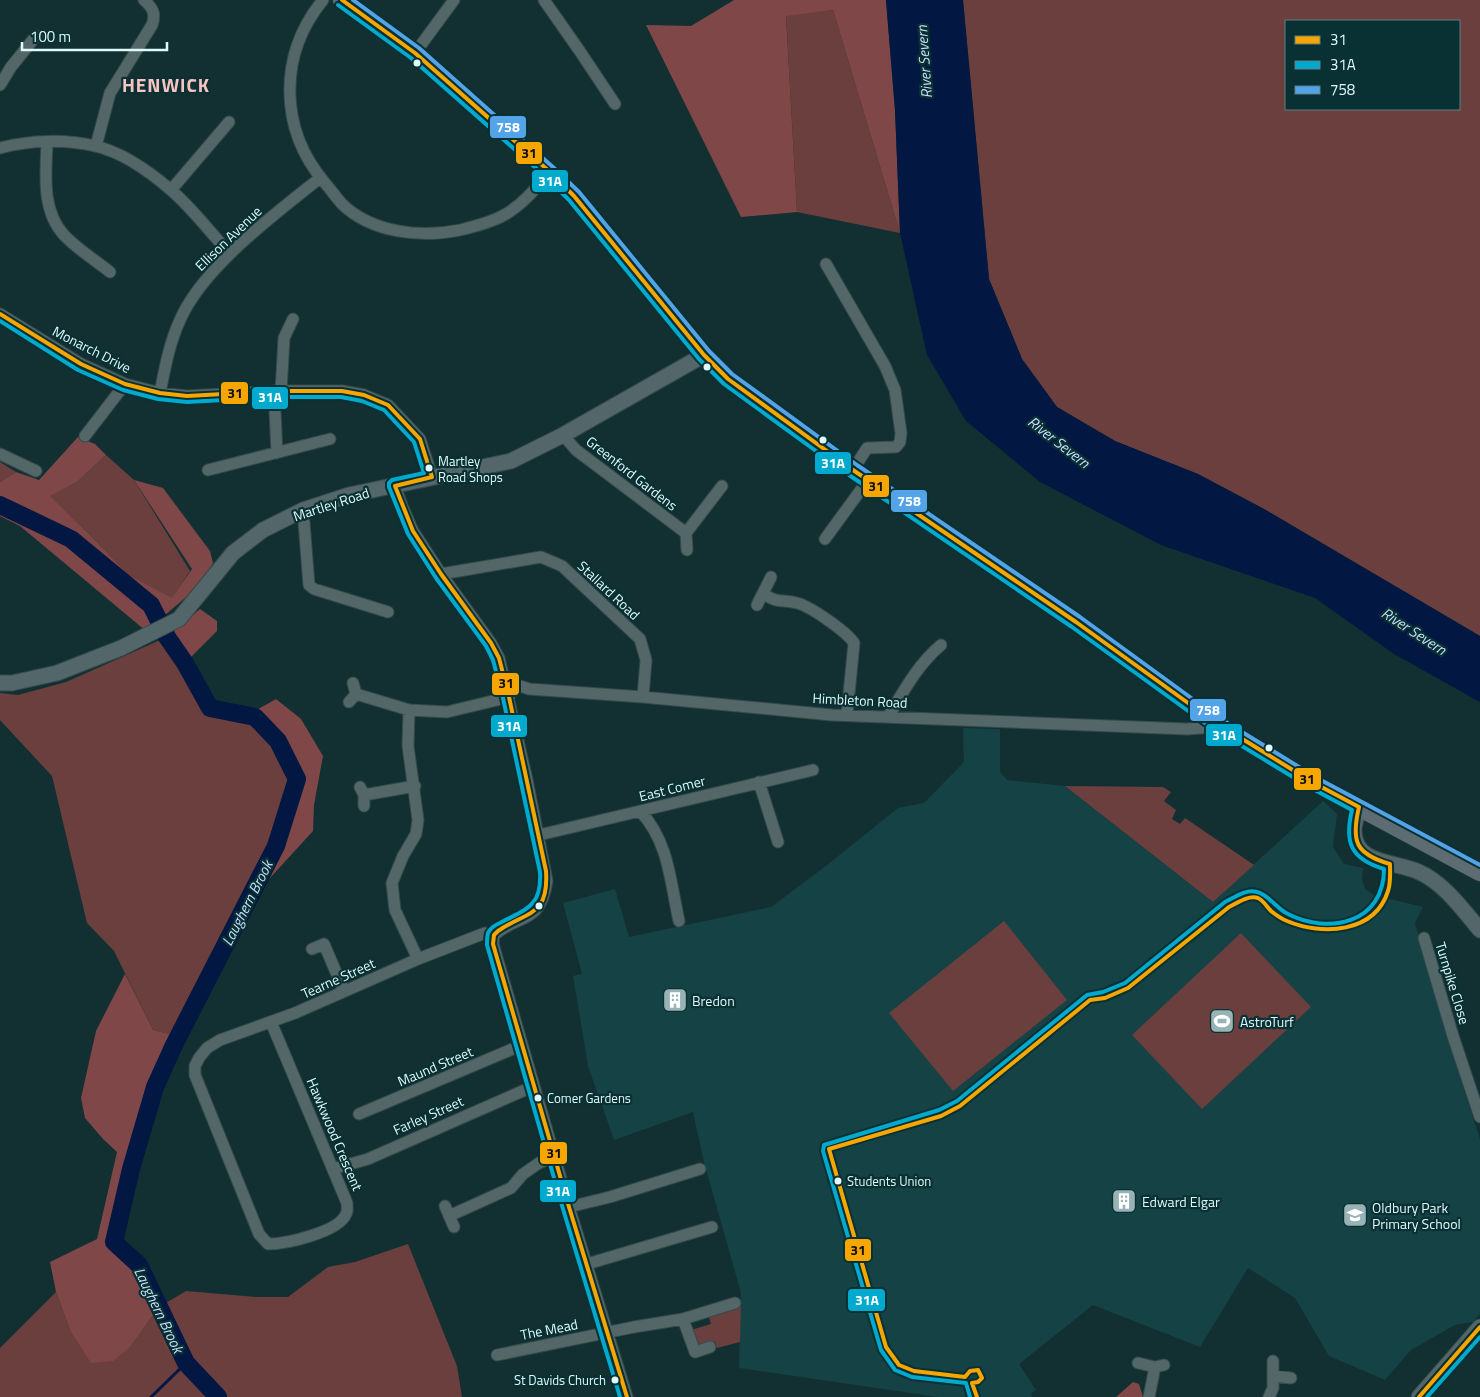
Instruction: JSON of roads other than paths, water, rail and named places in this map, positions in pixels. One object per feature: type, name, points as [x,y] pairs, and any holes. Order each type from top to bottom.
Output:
[{"type":"main road","points":[[342,0],[415,53],[550,172],[574,196],[704,355],[728,379],[853,470],[1076,622],[1212,721],[1314,783],[1480,872]]},
{"type":"main road","name":"Martley Road","points":[[0,683],[12,683],[57,673],[121,648],[179,619],[233,553],[263,530],[303,510],[349,495],[511,461],[563,435],[704,355]]},
{"type":"main road","points":[[1360,807],[1354,829],[1357,846],[1376,860],[1419,872],[1436,883],[1456,902],[1480,930]]},
{"type":"main road","points":[[1418,1397],[1480,1327]]},
{"type":"street","points":[[96,146],[110,93],[155,18],[151,7],[144,0]]},
{"type":"street","points":[[324,0],[310,16],[297,42],[289,77],[290,112],[301,149],[320,178],[343,204],[356,214],[393,230],[428,234],[445,233],[474,227],[506,214],[519,205],[550,172]]},
{"type":"street","points":[[415,53],[454,0]]},
{"type":"street","points":[[544,0],[580,50],[614,104]]},
{"type":"street","points":[[0,85],[11,66],[36,36]]},
{"type":"street","points":[[172,190],[229,122]]},
{"type":"street","points":[[48,142],[46,184],[51,212],[64,235],[110,272]]},
{"type":"street","points":[[0,148],[13,144],[48,142],[96,146],[123,157],[148,172],[172,190],[230,254]]},
{"type":"street","name":"Ellison Avenue","points":[[160,393],[168,352],[183,313],[199,288],[230,254],[274,214],[320,178]]},
{"type":"street","points":[[826,264],[885,366],[894,390],[900,424],[900,442],[896,446],[889,448],[875,446],[866,448],[853,470]]},
{"type":"street","name":"Monarch Drive","points":[[0,314],[82,364],[125,384],[160,393],[187,396],[277,391],[342,391],[364,395],[388,405],[420,439],[432,477]]},
{"type":"street","points":[[277,453],[277,391],[284,338],[293,319]]},
{"type":"street","points":[[84,436],[125,384]]},
{"type":"street","name":"Greenford Gardens","points":[[563,435],[576,450],[686,533]]},
{"type":"street","points":[[208,470],[330,439]]},
{"type":"street","points":[[0,454],[36,471]]},
{"type":"street","points":[[824,539],[868,480]]},
{"type":"street","points":[[687,550],[686,533],[723,484]]},
{"type":"street","points":[[395,486],[413,532],[491,643],[499,658],[509,696],[547,881],[544,897],[539,906],[530,916],[502,928],[494,935],[493,944],[569,1207],[627,1397]]},
{"type":"street","points":[[303,510],[309,585],[314,589],[388,612]]},
{"type":"street","name":"Stallard Road","points":[[441,574],[541,558],[562,566],[640,639],[646,660],[643,697]]},
{"type":"street","points":[[757,605],[771,577]]},
{"type":"street","points":[[764,594],[772,600],[797,603],[810,609],[849,636],[854,644],[848,714]]},
{"type":"street","points":[[375,608],[377,595]]},
{"type":"street","points":[[888,717],[917,672],[932,652],[941,646]]},
{"type":"street","name":"Himbleton Road","points":[[505,681],[529,689],[643,697],[832,715],[848,714],[1187,729],[1202,728],[1212,721]]},
{"type":"street","points":[[353,693],[409,710],[447,712],[509,696]]},
{"type":"street","points":[[409,710],[407,727],[408,746],[415,786],[418,820],[416,834],[403,856],[392,883],[395,910],[418,959]]},
{"type":"street","name":"East Comer","points":[[539,835],[813,770]]},
{"type":"street","points":[[759,782],[778,842]]},
{"type":"street","points":[[363,796],[415,786]]},
{"type":"street","points":[[641,812],[650,822],[664,847],[679,921]]},
{"type":"street","name":"Tearne Street","points":[[200,1058],[207,1048],[220,1040],[295,1013],[418,959],[485,933],[494,935]]},
{"type":"street","name":"Turnpike Close","points":[[1424,938],[1453,1036],[1476,1093],[1480,1117]]},
{"type":"street","points":[[312,949],[324,944],[344,991]]},
{"type":"street","name":"Hawkwood Crescent","points":[[200,1058],[195,1066],[195,1075],[260,1234],[268,1244],[280,1244],[324,1231],[336,1225],[346,1214],[347,1203],[271,1022]]},
{"type":"street","name":"Maund Street","points":[[359,1114],[522,1045]]},
{"type":"street","name":"Farley Street","points":[[333,1169],[368,1159],[534,1086]]},
{"type":"street","points":[[454,1227],[447,1211],[510,1188],[523,1174],[539,1163],[555,1156]]},
{"type":"street","points":[[569,1207],[610,1197],[684,1169],[700,1169]]},
{"type":"street","points":[[587,1264],[712,1228]]},
{"type":"street","name":"The Mead","points":[[497,1355],[683,1318],[735,1303]]},
{"type":"street","points":[[683,1318],[695,1352],[710,1347]]},
{"type":"street","points":[[1269,1397],[1273,1388],[1273,1361]]},
{"type":"street","points":[[1138,1363],[1159,1366],[1149,1397]]},
{"type":"street","points":[[1274,1376],[1291,1378]]},
{"type":"water","name":"River Severn","points":[[886,0],[963,0],[989,279],[1022,359],[1057,407],[1115,441],[1198,474],[1264,509],[1480,636],[1480,702],[1394,654],[1315,598],[1161,545],[1040,482],[966,421],[927,355],[900,233],[895,110]]},
{"type":"waterway","name":"Laughern Brook","points":[[0,505],[71,539],[151,605],[167,637],[185,663],[210,708],[255,717],[278,741],[297,779],[276,846],[174,1045],[155,1087],[131,1169],[114,1242],[139,1265],[186,1363],[218,1397]]},
{"type":"waterway","points":[[151,1397],[186,1363]]},
{"type":"place","name":"Martley Road Shops","points":[[429,468]]},
{"type":"place","name":"Bredon","points":[[675,1000]]},
{"type":"place","name":"AstroTurf","points":[[1222,1021]]},
{"type":"place","name":"Comer Gardens","points":[[538,1098]]},
{"type":"place","name":"Students Union","points":[[838,1181]]},
{"type":"place","name":"Edward Elgar","points":[[1124,1201]]},
{"type":"place","name":"Oldbury Park Primary School","points":[[1355,1215]]},
{"type":"place","name":"St Davids Church","points":[[615,1380]]},
{"type":"district","name":"HENWICK","points":[[166,84]]}]
